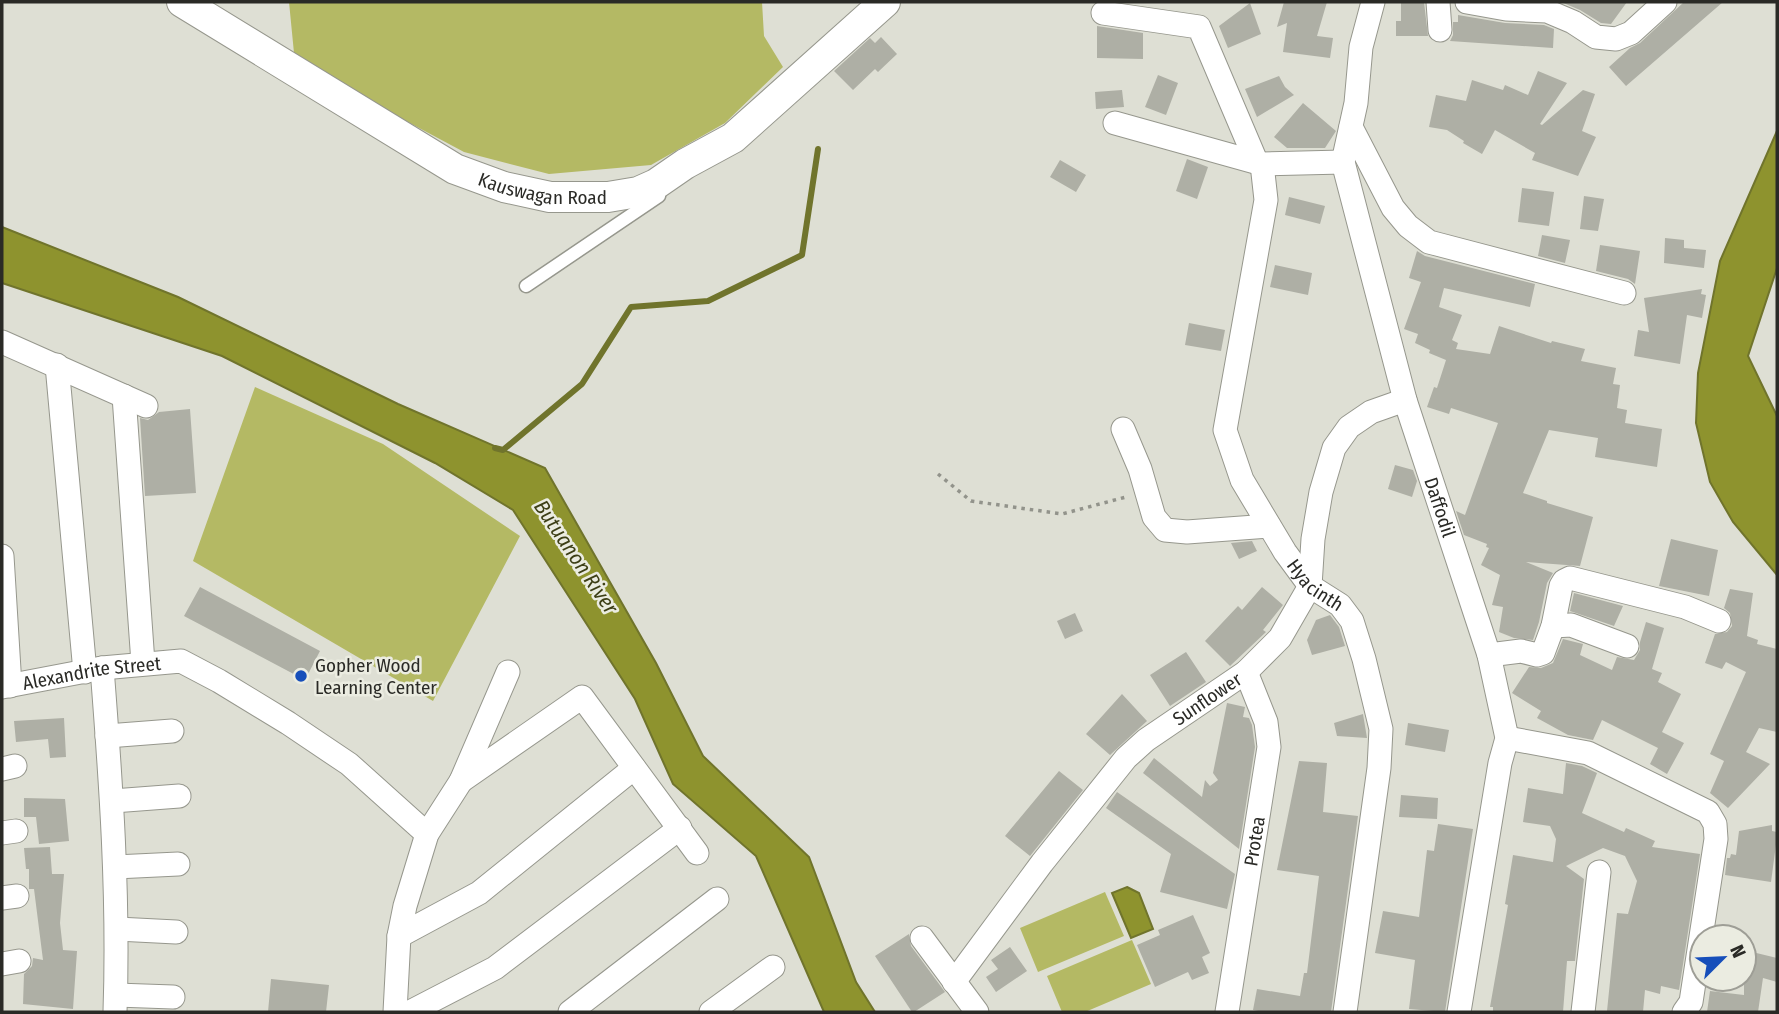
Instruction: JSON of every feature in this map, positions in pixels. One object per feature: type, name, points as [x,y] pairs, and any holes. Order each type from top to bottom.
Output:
[{"type":"street","name":"Kauswagan Road","points":[[182,2],[455,169],[504,187],[550,197],[608,197],[638,192],[656,184],[685,164],[733,138],[885,2]]},
{"type":"street","name":"Daffodil","points":[[1373,2],[1361,47],[1351,127],[1343,162],[1405,400],[1489,655],[1507,737],[1500,763],[1458,1012]]},
{"type":"street","points":[[1438,2],[1440,30]]},
{"type":"street","points":[[1467,2],[1546,10],[1573,22],[1596,37],[1616,39],[1631,33],[1665,2]]},
{"type":"street","name":"Hyacinth","points":[[1103,13],[1199,27],[1259,162],[1266,200],[1225,430],[1242,480],[1269,526],[1310,586],[1340,605],[1352,621],[1381,729],[1379,768],[1345,1012]]},
{"type":"street","points":[[1115,123],[1259,162],[1343,162]]},
{"type":"street","points":[[1351,127],[1394,208],[1408,226],[1429,242],[1624,293]]},
{"type":"street","points":[[2,342],[146,406]]},
{"type":"street","points":[[57,365],[94,670],[107,736],[113,802],[117,929],[116,1004],[173,998]]},
{"type":"street","points":[[124,396],[143,663]]},
{"type":"street","name":"Sunflower","points":[[954,982],[1042,863],[1126,758],[1146,740],[1246,671],[1280,638],[1310,586],[1313,539],[1321,492],[1334,448],[1349,427],[1371,412],[1405,400]]},
{"type":"street","points":[[1122,429],[1140,469],[1154,517],[1165,530],[1187,532],[1269,526]]},
{"type":"street","points":[[2,556],[6,687]]},
{"type":"street","points":[[1489,655],[1521,651],[1537,655],[1542,653],[1553,626],[1561,586],[1570,578],[1685,607],[1719,621]]},
{"type":"street","points":[[1553,626],[1571,625],[1627,646]]},
{"type":"street","name":"Alexandrite Street","points":[[6,687],[94,670],[181,661],[265,709],[349,764],[428,834]]},
{"type":"street","name":"Protea","points":[[1227,1012],[1269,747],[1266,722],[1246,671]]},
{"type":"street","points":[[395,1012],[399,936],[405,906],[428,834],[461,781],[508,672]]},
{"type":"street","points":[[461,781],[583,698],[696,853]]},
{"type":"street","points":[[107,736],[172,732]]},
{"type":"street","points":[[1507,737],[1588,753],[1708,812],[1715,824],[1716,839],[1691,1002],[1684,1012]]},
{"type":"street","points":[[399,936],[479,893],[634,768]]},
{"type":"street","points":[[113,802],[179,796]]},
{"type":"street","points":[[410,1012],[495,968],[680,828]]},
{"type":"street","points":[[115,867],[178,864]]},
{"type":"street","points":[[1583,1012],[1599,872]]},
{"type":"street","points":[[570,1012],[717,899]]},
{"type":"street","points":[[117,929],[176,932]]},
{"type":"street","points":[[922,939],[977,1012]]},
{"type":"street","points":[[711,1012],[773,967]]},
{"type":"lane","points":[[526,286],[669,189],[685,164]]},
{"type":"path","points":[[938,474],[971,500],[1062,514],[1146,492]]},
{"type":"green space","points":[[289,2],[762,2],[764,36],[783,67],[725,123],[651,165],[549,174],[464,152],[376,105],[294,53]]},
{"type":"green space","points":[[255,387],[383,444],[520,536],[433,701],[193,561]]},
{"type":"green space","points":[[1105,892],[1124,936],[1038,972],[1020,928]]},
{"type":"green space","points":[[1132,940],[1151,984],[1085,1012],[1062,1012],[1047,976]]},
{"type":"water","points":[[1777,131],[1777,268],[1748,356],[1777,416],[1777,575],[1733,522],[1710,482],[1696,423],[1698,373],[1720,261]]},
{"type":"water","name":"Butuanon River","points":[[2,227],[178,297],[398,404],[545,468],[656,663],[703,756],[809,857],[856,982],[875,1012],[824,1012],[756,856],[673,784],[635,699],[513,510],[435,463],[222,356],[2,283]]},
{"type":"water","points":[[1127,887],[1139,893],[1153,929],[1131,938],[1112,893]]},
{"type":"building","points":[[1284,2],[1327,2],[1317,36],[1333,38],[1330,58],[1283,52],[1287,23],[1277,27]]},
{"type":"building","points":[[1401,2],[1424,2],[1428,36],[1396,36],[1396,21],[1401,21]]},
{"type":"building","points":[[1561,2],[1627,2],[1611,24],[1601,23]]},
{"type":"building","points":[[1684,2],[1723,2],[1626,86],[1609,67],[1630,48],[1640,43]]},
{"type":"building","points":[[1250,3],[1261,34],[1228,48],[1219,26]]},
{"type":"building","points":[[1458,15],[1505,23],[1544,25],[1554,29],[1553,48],[1450,41],[1453,22],[1458,22]]},
{"type":"building","points":[[1097,26],[1143,33],[1143,59],[1097,58]]},
{"type":"building","points":[[881,37],[897,54],[878,72],[875,69],[853,90],[834,71],[870,38],[875,43]]},
{"type":"building","points":[[1538,71],[1567,83],[1540,124],[1542,125],[1583,90],[1595,94],[1582,131],[1596,137],[1578,176],[1532,160],[1535,153],[1495,130],[1482,154],[1447,130],[1429,127],[1436,95],[1466,101],[1472,80],[1503,90],[1505,85],[1528,95]]},
{"type":"building","points":[[1158,75],[1178,83],[1166,115],[1145,107]]},
{"type":"building","points":[[1279,76],[1285,87],[1294,95],[1257,117],[1245,89]]},
{"type":"building","points":[[1122,90],[1124,107],[1096,109],[1095,92]]},
{"type":"building","points":[[1303,103],[1336,131],[1325,148],[1287,148],[1274,137]]},
{"type":"building","points":[[1187,159],[1208,167],[1197,199],[1176,191]]},
{"type":"building","points":[[1060,160],[1086,175],[1076,192],[1050,177]]},
{"type":"building","points":[[1522,188],[1554,192],[1549,226],[1518,222]]},
{"type":"building","points":[[1584,196],[1604,199],[1598,231],[1580,229]]},
{"type":"building","points":[[1289,197],[1325,206],[1320,224],[1285,215]]},
{"type":"building","points":[[1542,235],[1570,240],[1565,263],[1538,256]]},
{"type":"building","points":[[1665,238],[1684,240],[1684,248],[1706,250],[1704,268],[1664,263]]},
{"type":"building","points":[[1600,245],[1640,251],[1635,284],[1628,279],[1596,271]]},
{"type":"building","points":[[1417,251],[1425,256],[1535,284],[1530,307],[1444,288],[1439,307],[1462,315],[1452,340],[1458,343],[1456,349],[1490,354],[1499,326],[1551,343],[1552,341],[1585,349],[1581,361],[1616,368],[1613,384],[1620,385],[1617,408],[1627,410],[1625,423],[1662,429],[1657,467],[1595,457],[1598,438],[1549,430],[1523,493],[1593,517],[1580,566],[1526,562],[1553,573],[1547,583],[1533,640],[1514,638],[1499,632],[1503,607],[1492,605],[1500,575],[1481,565],[1489,548],[1486,547],[1487,544],[1464,535],[1456,511],[1465,515],[1498,423],[1451,408],[1449,414],[1427,407],[1434,387],[1437,388],[1446,360],[1415,343],[1418,334],[1404,329],[1421,282],[1409,278]]},
{"type":"building","points":[[1275,265],[1312,273],[1308,295],[1270,287]]},
{"type":"building","points":[[1702,289],[1701,294],[1706,295],[1702,318],[1687,315],[1680,364],[1634,356],[1638,330],[1649,332],[1644,298]]},
{"type":"building","points":[[1189,323],[1225,330],[1221,351],[1185,345]]},
{"type":"building","points":[[190,409],[196,493],[145,496],[140,418],[148,420],[159,412]]},
{"type":"building","points":[[1395,465],[1413,470],[1417,481],[1412,497],[1388,489]]},
{"type":"building","points":[[1671,539],[1718,550],[1709,596],[1659,586]]},
{"type":"building","points":[[1252,541],[1257,551],[1239,559],[1231,543]]},
{"type":"building","points":[[200,587],[320,651],[305,680],[184,616]]},
{"type":"building","points":[[1262,587],[1283,605],[1263,630],[1266,632],[1230,666],[1205,641],[1238,606],[1242,610]]},
{"type":"building","points":[[1730,589],[1753,593],[1747,636],[1758,640],[1757,644],[1777,649],[1777,732],[1759,728],[1746,752],[1770,764],[1728,808],[1710,793],[1724,761],[1710,754],[1746,672],[1726,662],[1722,669],[1705,663],[1715,634],[1727,632],[1732,626],[1730,613],[1724,608]]},
{"type":"building","points":[[1574,593],[1623,606],[1614,626],[1570,611]]},
{"type":"building","points":[[1075,613],[1083,631],[1065,639],[1057,621]]},
{"type":"building","points":[[1330,615],[1339,627],[1345,646],[1312,655],[1307,640],[1316,620]]},
{"type":"building","points":[[1646,622],[1664,628],[1652,669],[1662,673],[1658,682],[1681,694],[1662,732],[1684,743],[1667,774],[1650,764],[1658,748],[1602,720],[1593,740],[1568,735],[1537,718],[1541,711],[1512,693],[1529,667],[1541,668],[1553,663],[1563,639],[1583,644],[1580,655],[1612,670],[1617,657],[1634,660],[1640,650]]},
{"type":"building","points":[[1186,652],[1206,682],[1170,706],[1150,675]]},
{"type":"building","points":[[1122,694],[1147,721],[1110,755],[1086,734]]},
{"type":"building","points":[[1227,703],[1245,707],[1243,717],[1249,718],[1252,725],[1255,747],[1239,849],[1143,773],[1154,758],[1202,797],[1205,780],[1210,786],[1218,780],[1213,773]]},
{"type":"building","points":[[1363,714],[1367,738],[1337,736],[1334,723]]},
{"type":"building","points":[[64,718],[66,757],[50,758],[48,739],[16,742],[14,721]]},
{"type":"building","points":[[1408,723],[1449,730],[1445,752],[1405,745]]},
{"type":"building","points":[[1299,761],[1327,763],[1323,812],[1358,816],[1331,1012],[1264,1012],[1253,1010],[1257,989],[1300,996],[1304,973],[1307,973],[1319,876],[1277,870]]},
{"type":"building","points":[[1566,763],[1582,766],[1597,773],[1582,813],[1624,832],[1626,828],[1655,841],[1652,847],[1700,854],[1679,990],[1661,986],[1660,994],[1645,990],[1643,1012],[1607,1011],[1617,913],[1628,914],[1637,881],[1625,856],[1603,848],[1566,866],[1584,879],[1575,961],[1567,961],[1563,1012],[1493,1012],[1493,1007],[1490,1007],[1508,905],[1505,904],[1513,855],[1553,862],[1556,839],[1550,826],[1523,822],[1528,788],[1563,794]]},
{"type":"building","points":[[1059,771],[1083,790],[1030,856],[1005,836]]},
{"type":"building","points":[[1117,792],[1235,874],[1227,909],[1160,892],[1171,854],[1106,808]]},
{"type":"building","points":[[1401,795],[1438,798],[1437,819],[1399,817]]},
{"type":"building","points":[[24,798],[65,799],[69,841],[39,844],[36,817],[24,817]]},
{"type":"building","points":[[1438,824],[1473,829],[1445,1012],[1409,1009],[1415,960],[1375,953],[1383,911],[1419,917],[1427,850],[1434,851]]},
{"type":"building","points":[[1772,825],[1772,831],[1777,832],[1777,837],[1771,882],[1725,875],[1727,858],[1730,858],[1731,854],[1736,855],[1739,831]]},
{"type":"building","points":[[50,847],[52,874],[64,874],[60,923],[63,950],[77,951],[73,1009],[23,1004],[24,974],[32,966],[33,958],[43,960],[34,889],[29,889],[29,869],[26,869],[24,848]]},
{"type":"building","points":[[1193,915],[1210,953],[1202,957],[1209,973],[1192,980],[1188,972],[1155,987],[1137,945],[1160,935],[1158,930]]},
{"type":"building","points":[[909,934],[911,946],[945,992],[914,1012],[875,956]]},
{"type":"building","points":[[1010,947],[1027,971],[996,992],[986,977],[998,969],[991,960]]},
{"type":"building","points":[[1758,953],[1777,958],[1777,982],[1763,978],[1758,1012],[1707,1012],[1710,993],[1758,993]]},
{"type":"building","points":[[271,979],[329,985],[326,1012],[268,1012]]},
{"type":"waterway","points":[[495,448],[503,450],[582,384],[631,307],[708,301],[802,255],[818,149]]},
{"type":"place","name":"Gopher Wood Learning Center","points":[[301,676]]}]
